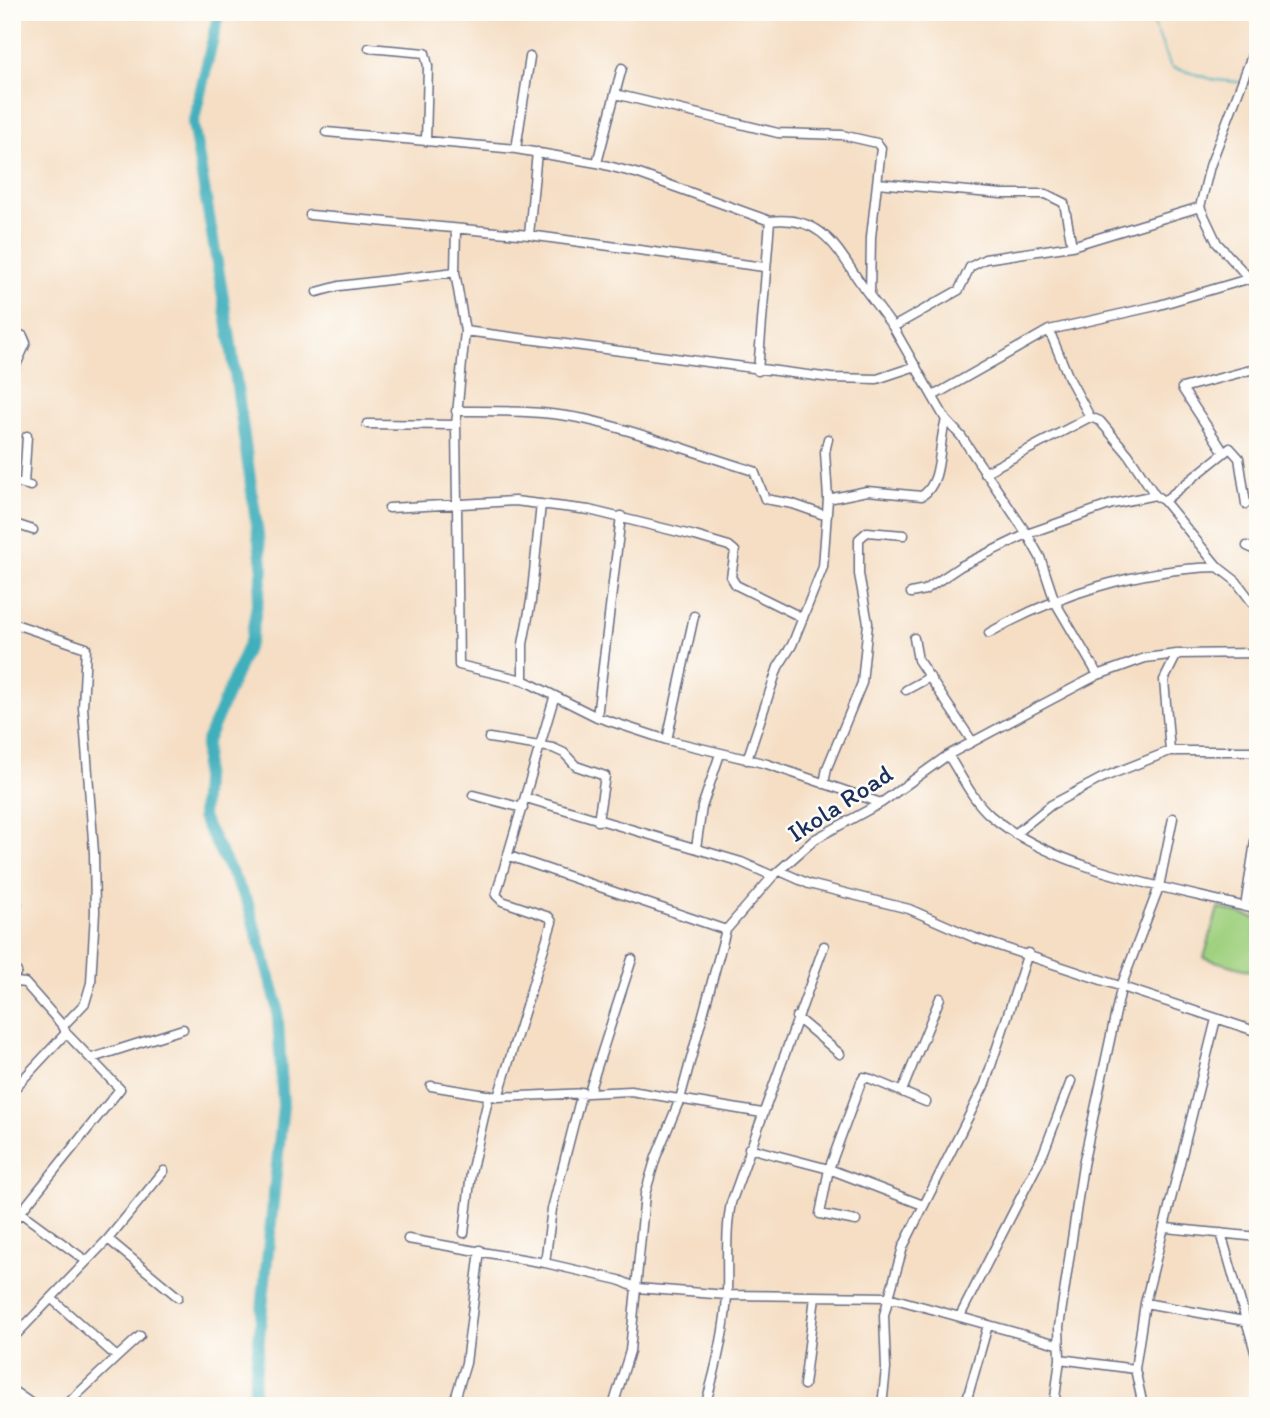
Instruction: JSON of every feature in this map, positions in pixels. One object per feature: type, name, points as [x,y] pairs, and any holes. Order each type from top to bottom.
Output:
[{"type":"street","points":[[1258,40],[1247,75],[1210,166],[1200,207],[1217,243],[1254,278],[1258,289]]},
{"type":"street","points":[[369,48],[425,53],[428,66],[426,141]]},
{"type":"street","points":[[516,149],[530,57]]},
{"type":"street","points":[[597,163],[622,68]]},
{"type":"street","points":[[614,94],[778,133],[842,135],[872,141],[881,148],[871,237],[870,296]]},
{"type":"street","points":[[326,132],[516,149],[597,163],[639,174],[769,221],[791,221],[817,228],[828,236],[892,327],[946,420],[961,436],[1027,534],[1040,557],[1055,602],[1098,675]]},
{"type":"street","points":[[529,235],[537,152]]},
{"type":"street","points":[[877,183],[1002,194],[1046,194],[1064,203],[1072,246]]},
{"type":"street","points":[[892,327],[959,290],[970,267],[985,259],[1072,246],[1200,207]]},
{"type":"street","points":[[310,215],[529,235],[764,267]]},
{"type":"street","points":[[758,371],[769,221]]},
{"type":"street","points":[[456,229],[456,272],[465,331],[456,411],[459,505],[457,662],[463,668],[523,680],[554,698],[597,717],[667,740],[747,760],[881,803]]},
{"type":"street","points":[[317,292],[339,286],[456,272]]},
{"type":"street","points":[[933,396],[1049,330],[1254,278]]},
{"type":"street","points":[[1049,330],[1069,379],[1090,416],[1100,421],[1128,454],[1155,495],[1164,501],[1218,567],[1236,580],[1258,610]]},
{"type":"street","points":[[465,331],[528,337],[758,371],[877,379],[916,366]]},
{"type":"street","points":[[12,332],[23,335],[26,343],[12,374]]},
{"type":"street","points":[[1223,451],[1182,388],[1258,368]]},
{"type":"street","points":[[456,411],[525,411],[582,419],[639,433],[754,471],[765,499],[793,504],[827,516]]},
{"type":"street","points":[[984,473],[1065,433],[1090,416]]},
{"type":"street","points":[[828,499],[860,491],[922,496],[931,490],[936,481],[940,437],[946,420]]},
{"type":"street","points":[[367,424],[456,425]]},
{"type":"street","points":[[12,481],[27,485],[27,436]]},
{"type":"street","points":[[747,760],[778,667],[803,618],[823,567],[828,499],[825,452],[828,439]]},
{"type":"street","points":[[1164,501],[1230,448],[1239,458],[1245,504]]},
{"type":"street","points":[[911,593],[925,590],[961,566],[1027,534],[1112,504],[1155,495]]},
{"type":"street","points":[[389,508],[515,501],[621,516],[729,546],[735,551],[731,577],[736,585],[803,618]]},
{"type":"street","points":[[523,680],[523,644],[531,601],[541,504]]},
{"type":"street","points":[[597,717],[621,516]]},
{"type":"street","points":[[12,523],[33,530]]},
{"type":"street","points":[[824,784],[827,768],[862,683],[868,623],[857,544],[861,535],[867,532],[904,535]]},
{"type":"street","points":[[1247,547],[1258,551]]},
{"type":"street","points":[[989,633],[1029,610],[1138,578],[1190,568],[1218,567]]},
{"type":"street","points":[[667,740],[694,616]]},
{"type":"street","points":[[12,623],[86,648],[83,707],[94,853],[92,971],[85,1003],[13,1090]]},
{"type":"street","points":[[914,638],[918,660],[972,741]]},
{"type":"street","name":"Ikola Road","points":[[613,1406],[627,1367],[645,1194],[656,1157],[680,1099],[726,930],[777,873],[815,839],[881,803],[972,741],[1098,675],[1145,658],[1177,654],[1258,653]]},
{"type":"street","points":[[1170,751],[1164,680],[1177,654]]},
{"type":"street","points":[[906,690],[930,677]]},
{"type":"street","points":[[464,1233],[471,1173],[552,922],[549,917],[496,898],[554,698]]},
{"type":"street","points":[[489,738],[553,748],[564,753],[576,766],[605,775],[598,821]]},
{"type":"street","points":[[1015,834],[1051,805],[1102,778],[1170,751],[1258,751]]},
{"type":"street","points":[[696,848],[702,807],[720,754]]},
{"type":"street","points":[[948,755],[980,805],[1015,834],[1047,851],[1159,887],[1258,910]]},
{"type":"street","points":[[473,795],[523,808]]},
{"type":"street","points":[[526,798],[808,884],[883,901],[975,938],[1122,984],[1258,1032]]},
{"type":"street","points":[[1054,1406],[1060,1359],[1057,1344],[1083,1165],[1122,984],[1159,887],[1173,818]]},
{"type":"street","points":[[1245,907],[1258,822]]},
{"type":"street","points":[[509,856],[726,930]]},
{"type":"street","points":[[12,859],[17,905],[12,917]]},
{"type":"street","points":[[705,1406],[722,1346],[727,1295],[726,1233],[731,1203],[796,1017],[824,946]]},
{"type":"street","points":[[882,1406],[886,1369],[884,1315],[903,1247],[985,1084],[1028,953]]},
{"type":"street","points":[[545,1263],[552,1209],[586,1091],[632,959]]},
{"type":"street","points":[[12,986],[16,982],[25,983],[65,1030],[120,1086],[120,1091],[12,1223]]},
{"type":"street","points":[[902,1091],[940,998]]},
{"type":"street","points":[[796,1017],[839,1054]]},
{"type":"street","points":[[1143,1406],[1135,1369],[1146,1303],[1216,1019]]},
{"type":"street","points":[[92,1058],[183,1029]]},
{"type":"street","points":[[856,1221],[820,1215],[829,1169],[864,1077],[926,1102]]},
{"type":"street","points":[[960,1316],[1043,1154],[1071,1081]]},
{"type":"street","points":[[431,1086],[494,1096],[545,1097],[586,1091],[631,1091],[762,1113]]},
{"type":"street","points":[[749,1148],[829,1169],[923,1205]]},
{"type":"street","points":[[12,1339],[108,1239],[163,1171]]},
{"type":"street","points":[[21,1213],[85,1260]]},
{"type":"street","points":[[1166,1228],[1258,1237]]},
{"type":"street","points":[[1221,1233],[1244,1321],[1258,1362]]},
{"type":"street","points":[[408,1238],[545,1263],[637,1287],[727,1295],[888,1297],[1057,1344]]},
{"type":"street","points":[[108,1239],[177,1297]]},
{"type":"street","points":[[454,1405],[466,1363],[480,1250]]},
{"type":"street","points":[[804,1385],[815,1297]]},
{"type":"street","points":[[52,1299],[117,1357]]},
{"type":"street","points":[[1146,1303],[1244,1321]]},
{"type":"street","points":[[965,1406],[988,1325]]},
{"type":"street","points":[[65,1406],[140,1336]]},
{"type":"street","points":[[1060,1359],[1135,1369]]},
{"type":"street","points":[[12,1390],[35,1406]]},
{"type":"green space","points":[[1218,908],[1258,919],[1258,973],[1204,958]]},
{"type":"waterway","points":[[219,12],[193,124],[230,338],[263,570],[251,639],[206,743],[202,817],[248,904],[277,1003],[283,1106],[252,1406]]},
{"type":"waterway","points":[[1149,12],[1171,67],[1215,80],[1239,82]]},
{"type":"waterway","points":[[1245,82],[1258,83]]}]
